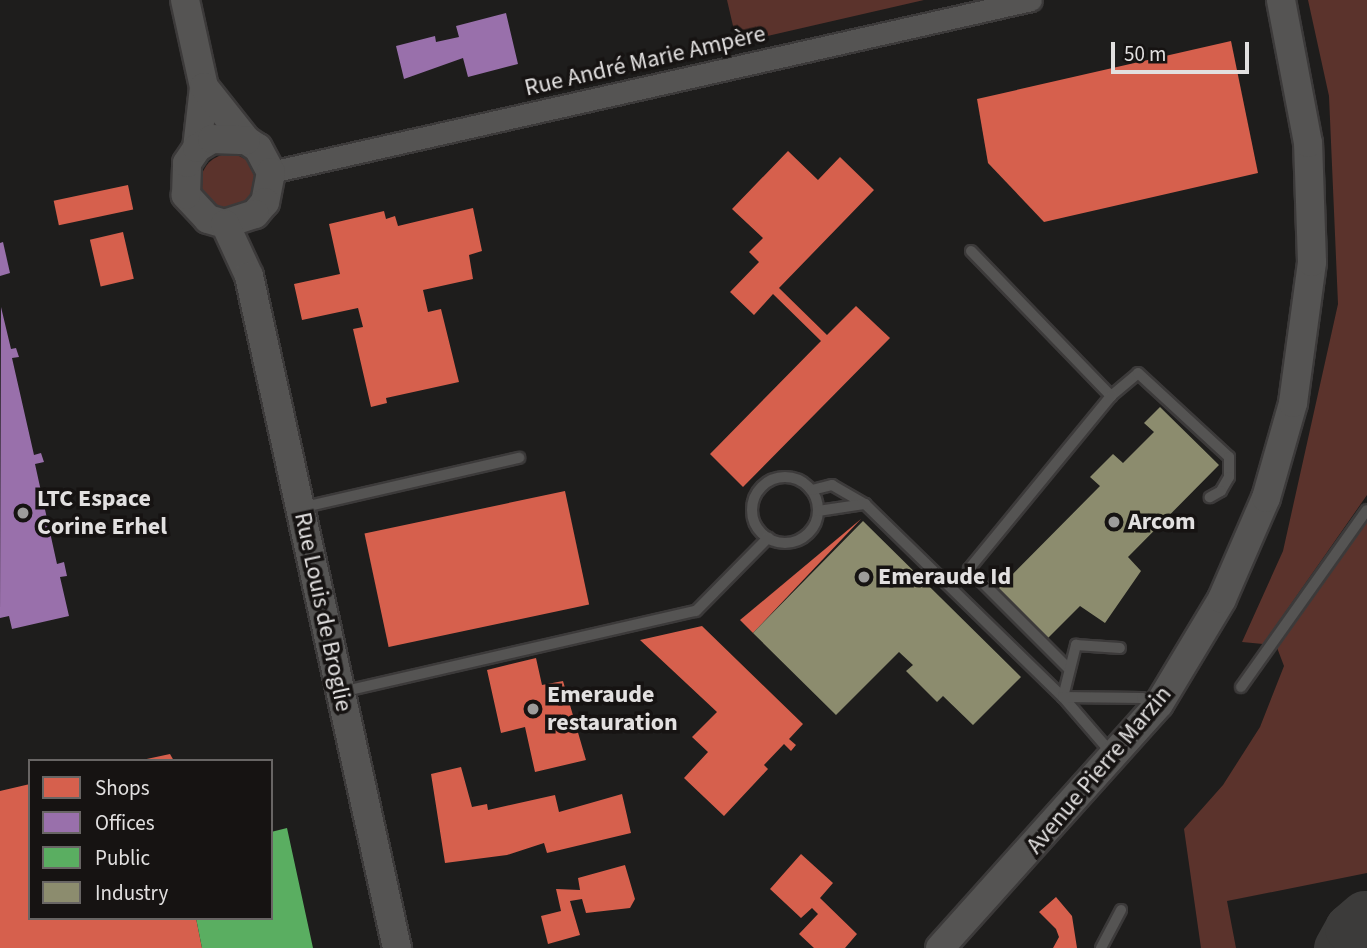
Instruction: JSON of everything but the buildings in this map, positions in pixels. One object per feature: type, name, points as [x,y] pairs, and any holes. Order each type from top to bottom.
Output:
[{"type":"street","points":[[185,0],[204,87],[197,148],[187,163],[186,195],[208,219],[225,224],[255,214]]},
{"type":"street","name":"Rue André Marie Ampère","points":[[271,172],[1031,0]]},
{"type":"street","name":"Avenue Pierre Marzin","points":[[940,948],[1160,704],[1222,599],[1266,498],[1301,357],[1311,274],[1312,212],[1308,143],[1281,0]]},
{"type":"street","points":[[204,87],[246,140],[258,148],[271,172]]},
{"type":"street","points":[[197,148],[229,136],[246,140]]},
{"type":"street","name":"Rue Louis de Broglie","points":[[249,276],[255,214],[265,202],[271,172]]},
{"type":"street","name":"Rue Louis de Broglie","points":[[225,224],[249,276],[397,948]]},
{"type":"lane","points":[[971,251],[1111,396]]},
{"type":"lane","points":[[1068,668],[969,569],[1111,396],[1138,373],[1229,457],[1229,477],[1221,491],[1210,498]]},
{"type":"lane","points":[[300,508],[519,457]]},
{"type":"lane","points":[[812,490],[818,512],[810,532],[801,539],[778,542],[759,531],[752,511],[758,491],[784,477],[812,490],[832,485],[865,505],[1063,697],[1115,757]]},
{"type":"lane","points":[[818,512],[865,505]]},
{"type":"lane","points":[[1241,687],[1367,510]]},
{"type":"lane","points":[[341,692],[696,611],[768,538]]},
{"type":"lane","points":[[1063,697],[1068,668],[1076,645],[1120,648]]},
{"type":"lane","points":[[1063,697],[1142,698],[1160,704]]},
{"type":"lane","points":[[1101,948],[1121,910]]},
{"type":"shaded area","points":[[727,0],[924,0],[737,43]]},
{"type":"shaded area","points":[[1308,0],[1367,0],[1367,495],[1263,644],[1242,642],[1283,551],[1338,304],[1329,96]]},
{"type":"shaded area","points":[[229,154],[240,156],[249,162],[255,171],[255,193],[249,202],[240,208],[229,210],[218,208],[209,202],[203,193],[201,182],[203,171],[209,162],[218,156]]},
{"type":"shaded area","points":[[1367,513],[1367,873],[1227,901],[1236,948],[1201,948],[1184,829],[1223,785],[1260,727],[1284,666],[1276,645]]},
{"type":"taxiway","points":[[1338,948],[1349,928],[1364,915]]},
{"type":"place","name":"LTC Espace Corine Erhel","points":[[23,513]]},
{"type":"place","name":"Arcom","points":[[1114,522]]},
{"type":"place","name":"Emeraude Id","points":[[864,577]]},
{"type":"place","name":"Emeraude restauration","points":[[533,709]]}]
